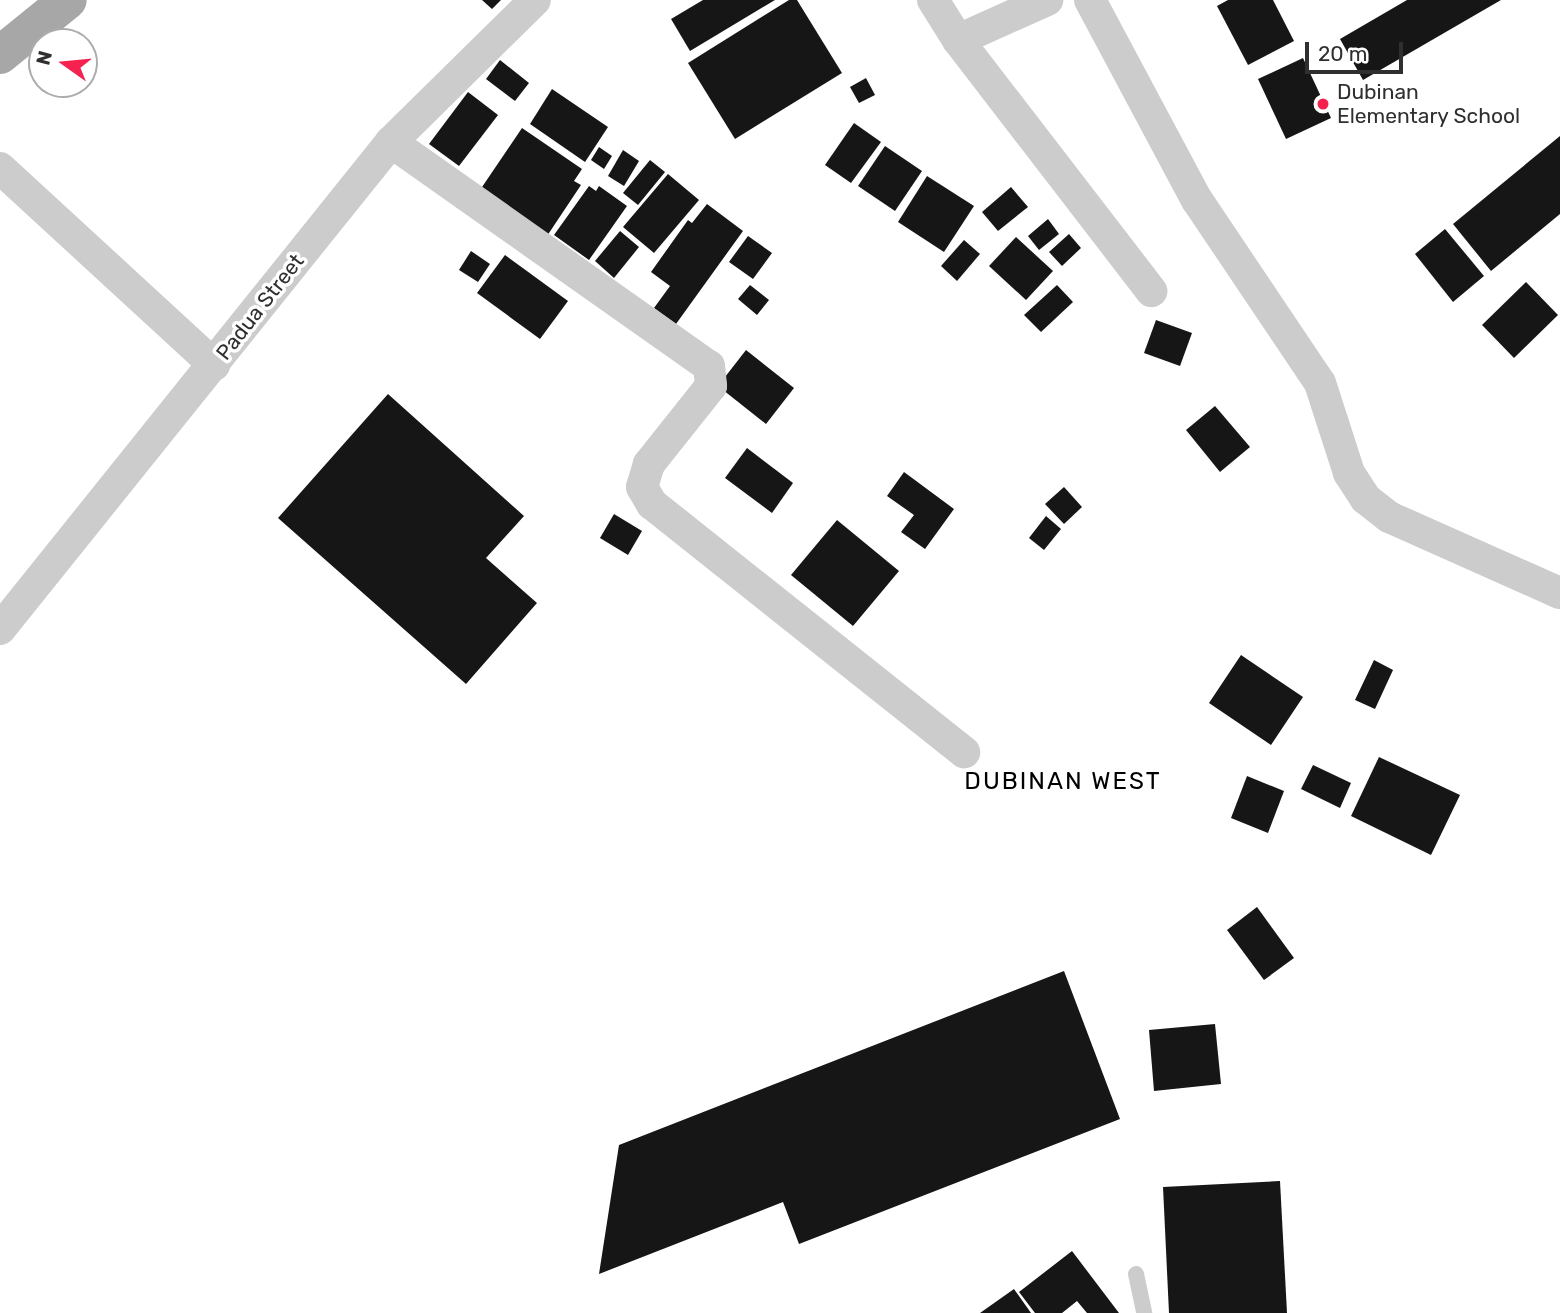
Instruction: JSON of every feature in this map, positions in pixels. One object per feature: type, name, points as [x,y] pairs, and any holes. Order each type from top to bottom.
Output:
[{"type":"main road","points":[[0,55],[68,0]]},
{"type":"street","name":"Padua Street","points":[[0,629],[391,142],[535,0]]},
{"type":"street","points":[[933,0],[958,40],[1151,290]]},
{"type":"street","points":[[958,40],[1046,0]]},
{"type":"street","points":[[1090,0],[1198,200],[1320,383],[1349,473],[1366,499],[1389,517],[1560,593]]},
{"type":"street","points":[[391,142],[709,366],[711,386],[649,464],[642,487],[652,504],[964,752]]},
{"type":"street","points":[[0,168],[214,365]]},
{"type":"lane","points":[[1136,1274],[1143,1313]]},
{"type":"building","points":[[482,0],[501,0],[492,9]]},
{"type":"building","points":[[703,0],[775,0],[690,51],[671,19]]},
{"type":"building","points":[[789,0],[797,0],[842,73],[735,139],[688,63]]},
{"type":"building","points":[[1228,0],[1273,0],[1294,41],[1248,65],[1217,6]]},
{"type":"building","points":[[1407,0],[1501,0],[1363,80],[1340,39]]},
{"type":"building","points":[[1303,58],[1331,118],[1286,139],[1258,79]]},
{"type":"building","points":[[500,60],[529,83],[515,101],[486,79]]},
{"type":"building","points":[[866,78],[875,95],[859,103],[850,87]]},
{"type":"building","points":[[552,89],[608,127],[585,162],[530,124]]},
{"type":"building","points":[[468,92],[498,115],[459,166],[429,144]]},
{"type":"building","points":[[854,123],[881,142],[851,183],[825,165]]},
{"type":"building","points":[[522,128],[582,169],[574,181],[581,185],[547,236],[480,190]]},
{"type":"building","points":[[1560,136],[1560,214],[1491,271],[1453,224]]},
{"type":"building","points":[[885,146],[922,171],[895,211],[858,186]]},
{"type":"building","points":[[599,147],[612,156],[604,169],[591,160]]},
{"type":"building","points":[[623,150],[639,161],[624,186],[608,176]]},
{"type":"building","points":[[650,160],[665,172],[638,205],[623,193]]},
{"type":"building","points":[[668,174],[699,200],[654,253],[623,227]]},
{"type":"building","points":[[927,176],[974,206],[944,252],[898,222]]},
{"type":"building","points":[[589,186],[596,191],[599,186],[627,206],[589,260],[554,235]]},
{"type":"building","points":[[1011,187],[1028,207],[998,231],[982,212]]},
{"type":"building","points":[[707,204],[743,231],[676,324],[654,308],[670,286],[651,272],[688,220],[692,223]]},
{"type":"building","points":[[1048,219],[1059,234],[1039,250],[1028,236]]},
{"type":"building","points":[[1445,229],[1484,276],[1453,302],[1415,254]]},
{"type":"building","points":[[620,231],[639,247],[614,278],[595,261]]},
{"type":"building","points":[[1069,234],[1081,248],[1062,266],[1049,252]]},
{"type":"building","points":[[748,236],[772,253],[753,279],[729,262]]},
{"type":"building","points":[[1016,237],[1053,271],[1026,300],[989,266]]},
{"type":"building","points":[[964,240],[980,254],[957,281],[941,266]]},
{"type":"building","points":[[471,251],[490,264],[478,282],[459,270]]},
{"type":"building","points":[[505,255],[568,301],[540,339],[477,293]]},
{"type":"building","points":[[1526,282],[1558,315],[1514,358],[1482,325]]},
{"type":"building","points":[[750,285],[769,300],[757,315],[738,299]]},
{"type":"building","points":[[1057,285],[1073,302],[1041,332],[1024,315]]},
{"type":"building","points":[[1156,320],[1192,333],[1180,366],[1144,353]]},
{"type":"building","points":[[746,350],[794,388],[766,424],[718,386]]},
{"type":"building","points":[[388,394],[524,516],[486,558],[537,603],[466,684],[278,518]]},
{"type":"building","points":[[1215,406],[1250,447],[1220,472],[1186,430]]},
{"type":"building","points":[[747,448],[793,483],[772,513],[725,478]]},
{"type":"building","points":[[904,472],[954,509],[925,549],[901,532],[914,515],[887,496]]},
{"type":"building","points":[[1064,487],[1082,507],[1064,524],[1045,504]]},
{"type":"building","points":[[614,514],[642,531],[628,555],[600,538]]},
{"type":"building","points":[[1046,516],[1061,529],[1044,550],[1029,538]]},
{"type":"building","points":[[837,520],[899,571],[853,626],[791,575]]},
{"type":"building","points":[[1241,655],[1303,697],[1271,745],[1209,703]]},
{"type":"building","points":[[1374,660],[1393,670],[1375,709],[1355,700]]},
{"type":"building","points":[[1379,757],[1460,795],[1431,855],[1351,816]]},
{"type":"building","points":[[1313,765],[1351,783],[1340,808],[1301,789]]},
{"type":"building","points":[[1247,776],[1284,791],[1268,833],[1231,818]]},
{"type":"building","points":[[1257,907],[1294,958],[1264,980],[1227,930]]},
{"type":"building","points":[[1064,971],[1120,1119],[799,1244],[783,1202],[599,1274],[619,1145]]},
{"type":"building","points":[[1215,1024],[1221,1084],[1154,1091],[1149,1030]]},
{"type":"building","points":[[1280,1181],[1287,1313],[1169,1313],[1163,1187]]},
{"type":"building","points":[[1072,1251],[1119,1313],[1087,1313],[1077,1301],[1062,1313],[1035,1313],[1019,1292]]},
{"type":"building","points":[[1014,1289],[1031,1313],[980,1313]]},
{"type":"place","name":"Dubinan Elementary School","points":[[1323,104]]},
{"type":"district","name":"DUBINAN WEST","points":[[1063,782]]}]
